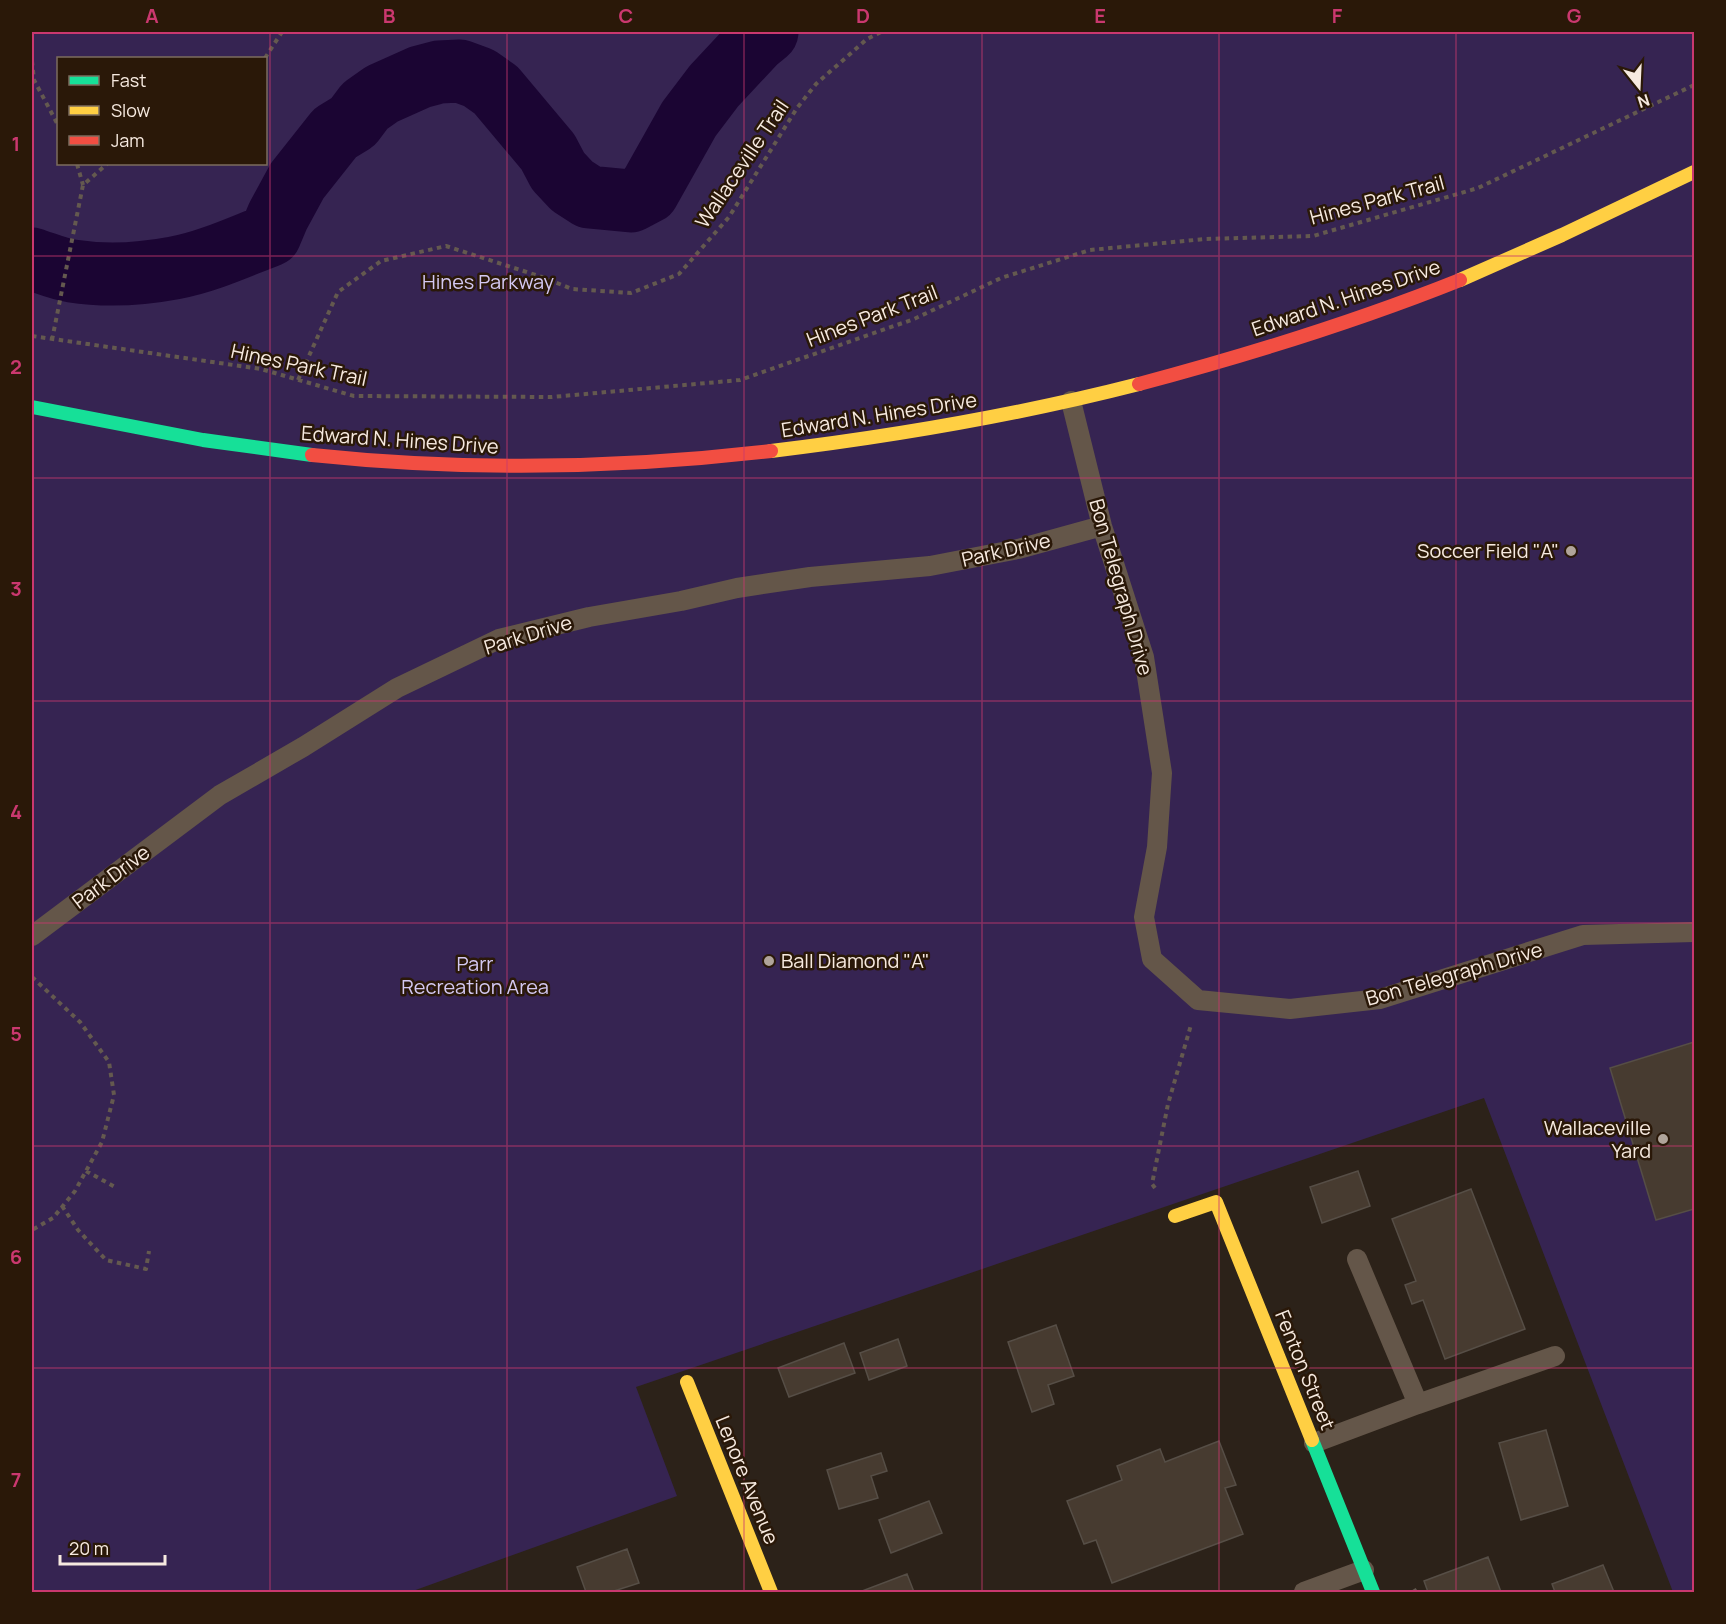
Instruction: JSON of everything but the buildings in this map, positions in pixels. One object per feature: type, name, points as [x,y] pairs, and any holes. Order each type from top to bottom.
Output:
[{"type":"street","name":"Edward N. Hines Drive","points":[[32,407],[174,435],[259,448],[374,461],[489,467],[633,465],[754,455],[922,431],[1071,401],[1209,365],[1425,294],[1515,256],[1695,172]]},
{"type":"street","name":"Fenton Street","points":[[1175,1216],[1216,1202],[1373,1593]]},
{"type":"street","name":"Lenore Avenue","points":[[687,1382],[771,1593]]},
{"type":"lane","name":"Bon Telegraph Drive","points":[[1071,401],[1102,526],[1144,657],[1162,773],[1157,847],[1144,918],[1152,959],[1198,1000],[1290,1009],[1380,999],[1583,935],[1695,932]]},
{"type":"lane","name":"Park Drive","points":[[32,936],[220,795],[303,747],[397,688],[499,639],[589,616],[681,601],[737,588],[810,577],[930,566],[1018,549],[1102,526]]},
{"type":"lane","points":[[1357,1259],[1418,1404]]},
{"type":"lane","points":[[1314,1443],[1555,1356]]},
{"type":"lane","points":[[1304,1593],[1364,1569]]},
{"type":"path","points":[[266,57],[282,32]]},
{"type":"path","name":"Wallaceville Trail","points":[[298,380],[338,292],[381,261],[446,246],[543,277],[572,289],[631,293],[679,274],[729,217],[797,108],[816,84],[867,39],[881,32]]},
{"type":"path","points":[[32,61],[34,80],[57,123]]},
{"type":"path","name":"Hines Park Trail","points":[[32,336],[261,369],[354,396],[552,397],[740,380],[914,319],[1000,278],[1090,250],[1205,239],[1313,236],[1478,188],[1695,85]]},
{"type":"path","points":[[52,340],[83,185],[77,165]]},
{"type":"path","points":[[83,185],[106,165]]},
{"type":"path","points":[[32,977],[80,1022],[109,1062],[114,1095],[102,1142],[75,1191],[53,1218],[32,1230]]},
{"type":"path","points":[[1175,1216],[1152,1184],[1168,1104],[1193,1018]]},
{"type":"path","points":[[86,1171],[114,1187]]},
{"type":"path","points":[[62,1206],[78,1230],[106,1260],[146,1269],[149,1251]]},
{"type":"green space","name":"Parr Recreation Area","points":[[32,32],[1694,32],[1694,1592],[1673,1592],[1484,1098],[636,1387],[677,1496],[410,1592],[32,1592]]},
{"type":"waterway","points":[[32,259],[62,269],[84,273],[149,272],[199,262],[270,235],[297,181],[335,133],[353,122],[365,106],[382,94],[420,77],[439,72],[460,71],[479,78],[496,90],[548,152],[558,171],[572,186],[589,197],[631,201],[648,192],[689,119],[714,86],[767,32]]},
{"type":"traffic: fast","points":[[32,407],[203,440],[312,455]]},
{"type":"traffic: fast","points":[[1312,1440],[1373,1592]]},
{"type":"traffic: slow","points":[[1460,280],[1562,235],[1694,172]]},
{"type":"traffic: slow","points":[[771,451],[956,424],[1139,384]]},
{"type":"traffic: slow","points":[[1175,1216],[1216,1202],[1312,1440]]},
{"type":"traffic: slow","points":[[687,1382],[771,1592]]},
{"type":"traffic: jam","points":[[1139,384],[1301,337],[1460,280]]},
{"type":"traffic: jam","points":[[312,455],[427,464],[542,466],[656,461],[771,451]]},
{"type":"place","name":"Soccer Field \"A\"","points":[[1571,551]]},
{"type":"place","name":"Ball Diamond \"A\"","points":[[769,961]]},
{"type":"place","name":"Wallaceville Yard","points":[[1663,1139]]},
{"type":"park label","name":"Hines Parkway","points":[[488,282]]}]
